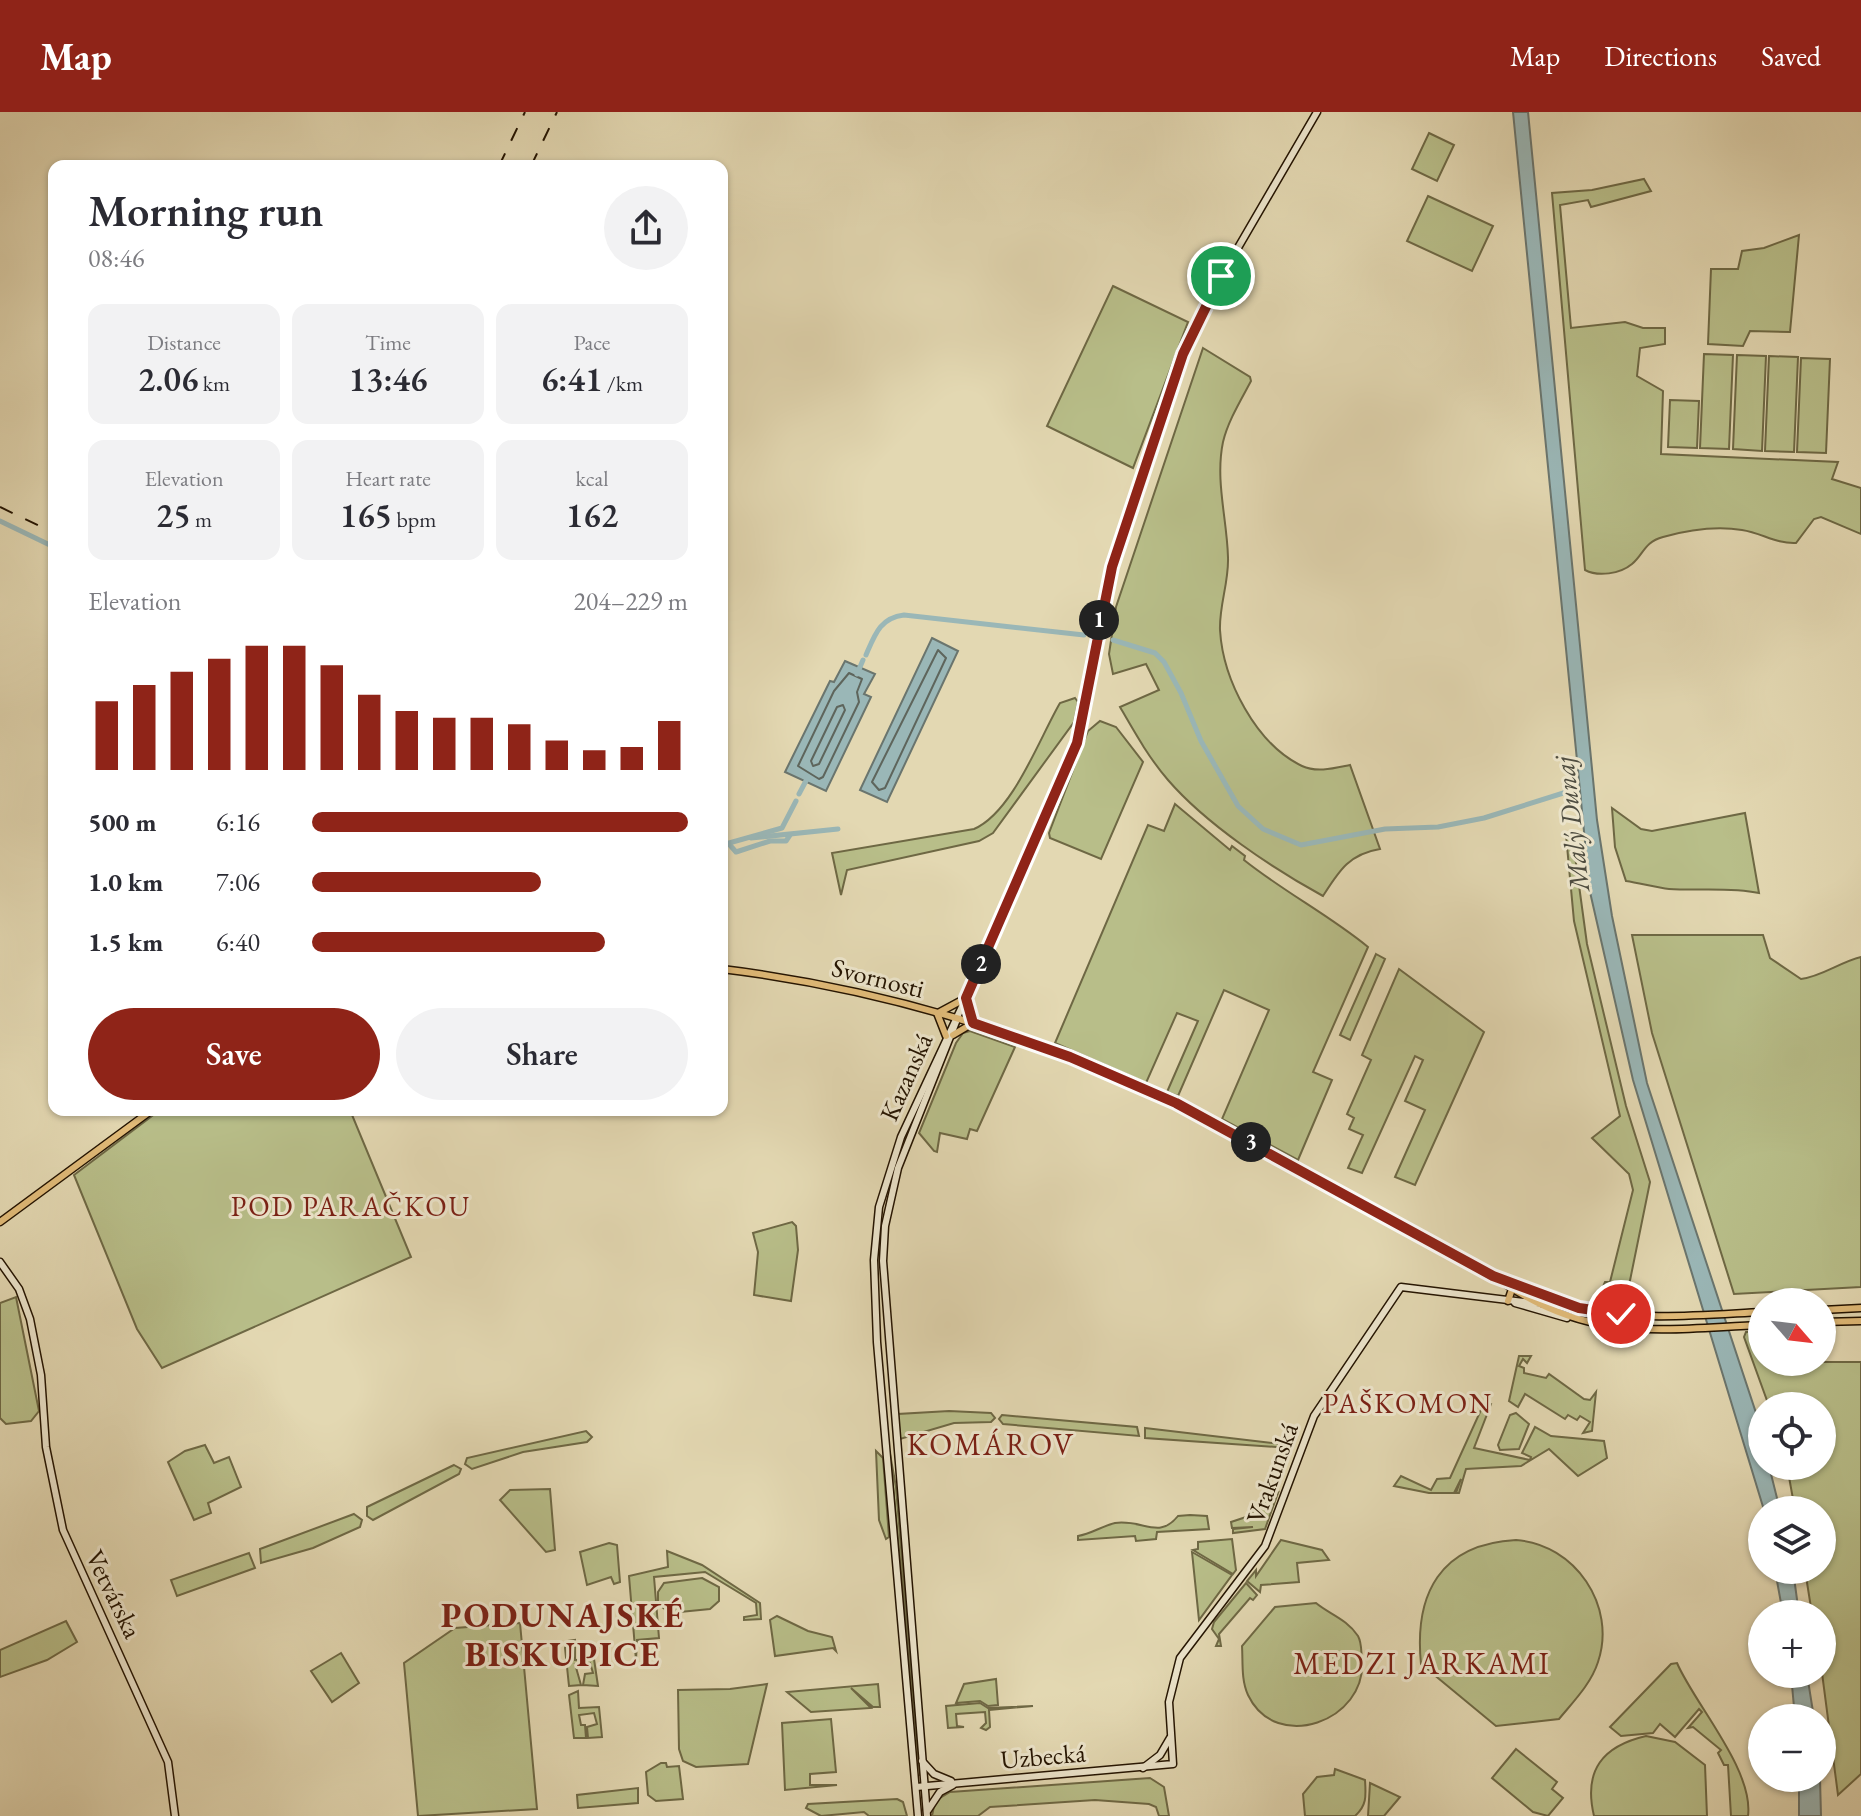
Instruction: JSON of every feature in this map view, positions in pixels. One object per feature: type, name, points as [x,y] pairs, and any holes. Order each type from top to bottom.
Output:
[{"type":"main road","name":"Kazanská","points":[[918,1816],[877,1342],[874,1251],[877,1213],[892,1160],[1077,743],[1106,587],[1183,354],[1207,301],[1317,112]]},
{"type":"main road","name":"Svornosti","points":[[728,970],[825,986],[937,1013],[1070,1057],[1176,1103],[1567,1318],[1628,1329],[1748,1326]]},
{"type":"main road","points":[[966,998],[973,1023],[950,1035],[937,1013],[966,998]]},
{"type":"main road","name":"Kazanská","points":[[927,1814],[883,1261],[885,1226],[898,1168],[950,1035]]},
{"type":"main road","points":[[0,1222],[144,1116]]},
{"type":"main road","name":"Vetvárska","points":[[0,1262],[19,1289],[27,1310],[41,1375],[44,1428],[65,1537],[171,1770],[175,1816]]},
{"type":"main road","name":"Svornosti","points":[[1493,1276],[1579,1308],[1627,1314],[1748,1313]]},
{"type":"main road","name":"Vrakunská","points":[[1173,1764],[1169,1702],[1180,1658],[1265,1546],[1314,1416],[1401,1287],[1508,1301]]},
{"type":"main road","points":[[1508,1301],[1512,1289]]},
{"type":"main road","points":[[1508,1301],[1579,1308]]},
{"type":"main road","points":[[1508,1301],[1567,1318]]},
{"type":"main road","points":[[1836,1309],[1861,1308]]},
{"type":"main road","points":[[1836,1322],[1861,1321]]},
{"type":"main road","points":[[1143,1768],[1160,1755],[1170,1738]]},
{"type":"main road","points":[[922,1761],[934,1774],[956,1783]]},
{"type":"main road","name":"Uzbecká","points":[[916,1787],[1173,1764]]},
{"type":"main road","points":[[927,1814],[940,1792],[956,1783]]},
{"type":"green space","points":[[1429,133],[1454,145],[1437,181],[1412,169]]},
{"type":"green space","points":[[1644,179],[1651,191],[1591,207],[1588,200],[1560,205],[1571,328],[1625,322],[1643,328],[1665,328],[1665,344],[1640,348],[1637,376],[1663,391],[1661,454],[1838,462],[1832,479],[1861,488],[1861,534],[1821,517],[1814,519],[1796,543],[1742,530],[1692,531],[1657,539],[1632,564],[1621,570],[1602,574],[1585,570],[1552,193],[1592,190]]},
{"type":"green space","points":[[1428,196],[1493,226],[1472,271],[1407,241]]},
{"type":"green space","points":[[1799,235],[1790,332],[1750,331],[1743,346],[1708,344],[1711,269],[1738,269],[1742,251],[1764,248]]},
{"type":"green space","points":[[1113,286],[1188,322],[1133,468],[1047,426]]},
{"type":"green space","points":[[1203,348],[1250,377],[1251,381],[1228,426],[1221,456],[1228,557],[1220,630],[1222,649],[1235,689],[1257,726],[1285,756],[1314,769],[1350,765],[1380,849],[1353,859],[1340,871],[1323,896],[1241,844],[1201,813],[1155,763],[1120,707],[1159,690],[1146,664],[1113,674],[1109,654],[1116,607]]},
{"type":"green space","points":[[1704,354],[1733,355],[1729,449],[1700,448]]},
{"type":"green space","points":[[1737,355],[1766,356],[1762,451],[1733,449]]},
{"type":"green space","points":[[1769,356],[1798,357],[1794,452],[1765,451]]},
{"type":"green space","points":[[1801,358],[1830,359],[1826,453],[1797,452]]},
{"type":"green space","points":[[1670,400],[1699,401],[1697,448],[1668,447]]},
{"type":"green space","points":[[1075,698],[1078,702],[1074,722],[993,833],[979,841],[847,870],[841,895],[832,853],[974,829],[988,820],[1013,791],[1060,703]]},
{"type":"green space","points":[[1100,721],[1116,727],[1143,762],[1101,859],[1050,838],[1049,833],[1088,731]]},
{"type":"green space","points":[[1175,804],[1230,850],[1232,846],[1245,856],[1244,860],[1259,872],[1368,947],[1313,1072],[1332,1080],[1298,1160],[1222,1119],[1269,1010],[1224,990],[1178,1096],[1167,1092],[1198,1021],[1177,1013],[1146,1083],[1055,1043],[1148,825],[1164,831]]},
{"type":"green space","points":[[1612,808],[1641,829],[1652,831],[1745,813],[1759,893],[1669,889],[1626,881],[1615,847]]},
{"type":"green space","points":[[1572,834],[1587,944],[1626,1106],[1650,1182],[1624,1310],[1594,1307],[1605,1282],[1610,1282],[1633,1190],[1629,1174],[1592,1138],[1620,1116],[1574,921],[1566,835]]},
{"type":"green space","points":[[1632,935],[1763,935],[1770,958],[1801,979],[1861,957],[1861,1287],[1748,1288],[1748,1293],[1734,1294],[1652,1033]]},
{"type":"green space","points":[[1376,954],[1385,959],[1350,1040],[1340,1035]]},
{"type":"green space","points":[[1399,969],[1484,1032],[1415,1185],[1395,1177],[1425,1110],[1405,1101],[1423,1060],[1415,1056],[1362,1173],[1348,1168],[1363,1135],[1349,1129],[1354,1118],[1347,1114],[1371,1060],[1362,1055]]},
{"type":"green space","points":[[970,1031],[1015,1047],[977,1131],[970,1129],[967,1139],[940,1133],[937,1152],[919,1133],[956,1043],[963,1033]]},
{"type":"green space","points":[[152,1116],[352,1116],[411,1257],[162,1368],[137,1329],[74,1175]]},
{"type":"green space","points":[[792,1222],[796,1226],[798,1250],[791,1301],[754,1295],[758,1252],[753,1233]]},
{"type":"green space","points":[[16,1297],[39,1411],[31,1421],[6,1424],[0,1418],[0,1303]]},
{"type":"green space","points":[[1519,1356],[1531,1356],[1527,1363],[1523,1359],[1519,1366],[1524,1368],[1524,1373],[1546,1378],[1549,1374],[1584,1399],[1590,1400],[1596,1392],[1592,1431],[1583,1433],[1590,1422],[1580,1416],[1577,1420],[1568,1415],[1565,1419],[1525,1394],[1518,1407],[1509,1401]]},
{"type":"green space","points":[[1836,1362],[1861,1362],[1861,1774],[1838,1795],[1836,1704],[1826,1704],[1824,1688],[1836,1688],[1836,1600],[1810,1600],[1807,1584],[1836,1584],[1836,1496],[1792,1496],[1790,1480],[1836,1480],[1836,1392],[1764,1392],[1758,1376],[1836,1376]]},
{"type":"green space","points":[[1485,1401],[1491,1404],[1474,1448],[1530,1460],[1531,1457],[1522,1453],[1535,1427],[1551,1436],[1604,1441],[1607,1458],[1578,1476],[1549,1449],[1521,1466],[1466,1469],[1459,1493],[1456,1493],[1461,1479],[1454,1493],[1429,1493],[1394,1486],[1401,1476],[1431,1490],[1437,1479],[1450,1478]]},
{"type":"green space","points":[[949,1411],[991,1413],[995,1418],[991,1422],[954,1423],[900,1439],[898,1414]]},
{"type":"green space","points":[[1516,1413],[1529,1424],[1519,1449],[1500,1450],[1498,1445],[1510,1415]]},
{"type":"green space","points":[[1002,1415],[1137,1427],[1139,1436],[1003,1424],[999,1419]]},
{"type":"green space","points":[[1145,1428],[1288,1445],[1290,1448],[1145,1438]]},
{"type":"green space","points":[[586,1431],[592,1437],[587,1442],[523,1452],[472,1469],[465,1464],[467,1458]]},
{"type":"green space","points":[[205,1445],[214,1463],[229,1457],[241,1487],[208,1503],[211,1513],[194,1520],[168,1462],[185,1451]]},
{"type":"green space","points":[[876,1451],[883,1458],[889,1537],[886,1539],[879,1520]]},
{"type":"green space","points":[[890,1454],[896,1487],[920,1776]]},
{"type":"green space","points":[[454,1465],[461,1469],[459,1474],[373,1520],[367,1516],[367,1507]]},
{"type":"green space","points":[[550,1489],[555,1550],[546,1552],[500,1500],[510,1490]]},
{"type":"green space","points":[[1278,1493],[1265,1529],[1233,1533],[1233,1529],[1253,1527],[1232,1528],[1231,1522],[1246,1517]]},
{"type":"green space","points":[[354,1514],[362,1520],[360,1527],[313,1548],[261,1563],[260,1549]]},
{"type":"green space","points":[[1178,1516],[1207,1516],[1209,1529],[1157,1532],[1156,1539],[1136,1541],[1135,1536],[1078,1540],[1078,1536],[1115,1523],[1157,1528],[1171,1523]]},
{"type":"green space","points":[[1232,1539],[1236,1570],[1233,1574],[1193,1550],[1198,1549],[1198,1542]]},
{"type":"green space","points":[[1281,1540],[1322,1550],[1329,1560],[1297,1563],[1299,1582],[1261,1585],[1260,1592],[1247,1581],[1256,1570],[1256,1576]]},
{"type":"green space","points":[[1516,1540],[1537,1544],[1573,1566],[1596,1600],[1602,1620],[1602,1641],[1591,1678],[1559,1719],[1496,1726],[1421,1664],[1422,1616],[1437,1577],[1451,1563],[1468,1551]]},
{"type":"green space","points":[[609,1543],[617,1545],[620,1582],[614,1584],[611,1577],[587,1585],[580,1552]]},
{"type":"green space","points":[[667,1551],[702,1565],[760,1603],[761,1619],[744,1620],[744,1617],[757,1615],[756,1603],[705,1572],[654,1577],[659,1638],[637,1640],[636,1660],[629,1576],[668,1567]]},
{"type":"green space","points":[[1192,1552],[1232,1575],[1199,1620]]},
{"type":"green space","points":[[249,1553],[255,1568],[177,1596],[171,1580]]},
{"type":"green space","points":[[702,1578],[719,1587],[719,1601],[710,1609],[670,1613],[658,1604],[658,1592],[664,1583]]},
{"type":"green space","points":[[1246,1583],[1257,1595],[1253,1600],[1250,1598],[1219,1634],[1221,1646],[1216,1646],[1219,1639],[1212,1629],[1214,1622]]},
{"type":"green space","points":[[1316,1603],[1343,1621],[1358,1636],[1362,1660],[1360,1681],[1350,1700],[1336,1713],[1298,1726],[1278,1723],[1261,1713],[1248,1695],[1243,1677],[1242,1646],[1275,1607]]},
{"type":"green space","points":[[777,1616],[808,1631],[832,1637],[836,1651],[833,1648],[775,1656],[770,1620]]},
{"type":"green space","points":[[66,1621],[77,1642],[47,1660],[0,1677],[0,1650]]},
{"type":"green space","points":[[520,1623],[537,1809],[418,1816],[404,1663],[455,1628]]},
{"type":"green space","points":[[575,1640],[575,1660],[594,1659],[598,1686],[583,1685],[585,1674],[593,1673],[590,1663],[575,1664],[581,1685],[569,1686],[565,1648],[568,1641]]},
{"type":"green space","points":[[341,1653],[359,1683],[332,1702],[311,1671]]},
{"type":"green space","points":[[1677,1663],[1733,1758],[1742,1778],[1748,1816],[1731,1816],[1728,1765],[1724,1765],[1718,1753],[1721,1750],[1693,1727],[1688,1728],[1702,1712],[1699,1709],[1675,1737],[1660,1724],[1653,1733],[1621,1736],[1610,1727],[1671,1664]]},
{"type":"green space","points":[[996,1679],[998,1705],[988,1706],[980,1701],[956,1703],[964,1684]]},
{"type":"green space","points":[[767,1684],[748,1764],[696,1767],[683,1761],[679,1749],[678,1690],[730,1689]]},
{"type":"green space","points":[[878,1684],[880,1707],[873,1707],[851,1688],[871,1708],[811,1712],[787,1692]]},
{"type":"green space","points":[[578,1691],[579,1708],[599,1707],[602,1737],[588,1738],[587,1727],[597,1724],[594,1713],[579,1715],[581,1725],[585,1725],[586,1738],[574,1738],[569,1695]]},
{"type":"green space","points":[[980,1703],[988,1708],[1033,1706],[989,1710],[990,1727],[986,1730],[981,1728],[986,1723],[985,1712],[956,1714],[957,1726],[964,1727],[948,1728],[946,1706]]},
{"type":"green space","points":[[831,1719],[836,1772],[810,1774],[810,1785],[837,1785],[785,1790],[782,1723]]},
{"type":"green space","points":[[1646,1736],[1675,1742],[1705,1765],[1707,1816],[1594,1816],[1591,1786],[1600,1762],[1618,1746]]},
{"type":"green space","points":[[1516,1749],[1557,1782],[1552,1789],[1563,1798],[1548,1816],[1533,1812],[1492,1778]]},
{"type":"green space","points":[[666,1763],[667,1767],[679,1766],[683,1799],[656,1801],[648,1795],[646,1772]]},
{"type":"green space","points":[[1335,1769],[1365,1780],[1362,1808],[1355,1816],[1305,1816],[1303,1794],[1317,1777],[1334,1775]]},
{"type":"green space","points":[[1150,1778],[1164,1787],[1169,1816],[1159,1816],[1156,1807],[1149,1804],[1095,1800],[990,1807],[978,1816],[932,1816],[935,1801],[950,1792]]},
{"type":"green space","points":[[1370,1783],[1400,1797],[1384,1816],[1368,1816]]},
{"type":"green space","points":[[638,1788],[638,1803],[578,1808],[577,1795]]},
{"type":"green space","points":[[897,1799],[903,1802],[907,1816],[869,1816],[864,1812],[821,1816],[806,1808],[808,1804]]},
{"type":"water","points":[[1513,112],[1528,112],[1597,820],[1612,916],[1647,1083],[1749,1392],[1748,1457],[1633,1080],[1590,892]]},
{"type":"water","points":[[932,638],[958,651],[887,802],[860,790]]},
{"type":"water","points":[[845,661],[875,674],[864,694],[871,697],[826,791],[785,772],[830,681],[834,682]]},
{"type":"water","points":[[1755,1480],[1772,1480],[1776,1496],[1760,1496]]},
{"type":"water","points":[[1778,1584],[1795,1584],[1797,1600],[1780,1600]]},
{"type":"water","points":[[1792,1688],[1809,1688],[1812,1704],[1794,1704]]},
{"type":"water","points":[[1799,1792],[1820,1792],[1821,1816],[1799,1816]]},
{"type":"waterway","points":[[0,521],[48,544]]},
{"type":"waterway","points":[[866,655],[884,623],[904,615],[1084,635]]},
{"type":"waterway","name":"Malý Dunaj","points":[[1113,640],[1155,653],[1164,662],[1201,741],[1238,806],[1263,829],[1301,845],[1385,829],[1438,827],[1484,818],[1573,790]]},
{"type":"waterway","points":[[857,674],[863,660]]},
{"type":"waterway","points":[[799,794],[808,777]]},
{"type":"waterway","points":[[728,843],[782,828],[796,801]]},
{"type":"waterway","points":[[751,838],[838,829]]},
{"type":"waterway","points":[[729,844],[736,852],[770,841],[786,841],[790,835]]},
{"type":"railway","points":[[502,160],[525,112]]},
{"type":"railway","points":[[534,160],[557,112]]},
{"type":"railway","points":[[0,507],[48,530]]},
{"type":"district","name":"POD PARAČKOU","points":[[351,1206]]},
{"type":"district","name":"PAŠKOMON","points":[[1408,1403]]},
{"type":"district","name":"KOMÁROV","points":[[991,1445]]},
{"type":"district","name":"PODUNAJSKÉ BISKUPICE","points":[[563,1634]]},
{"type":"district","name":"MEDZI JARKAMI","points":[[1422,1664]]},
{"type":"route","points":[[1221,276],[1200,313],[1183,354],[1112,567],[1095,636],[1077,743],[966,998],[973,1023],[1093,1066],[1176,1103],[1493,1276],[1579,1308],[1621,1314]]}]
